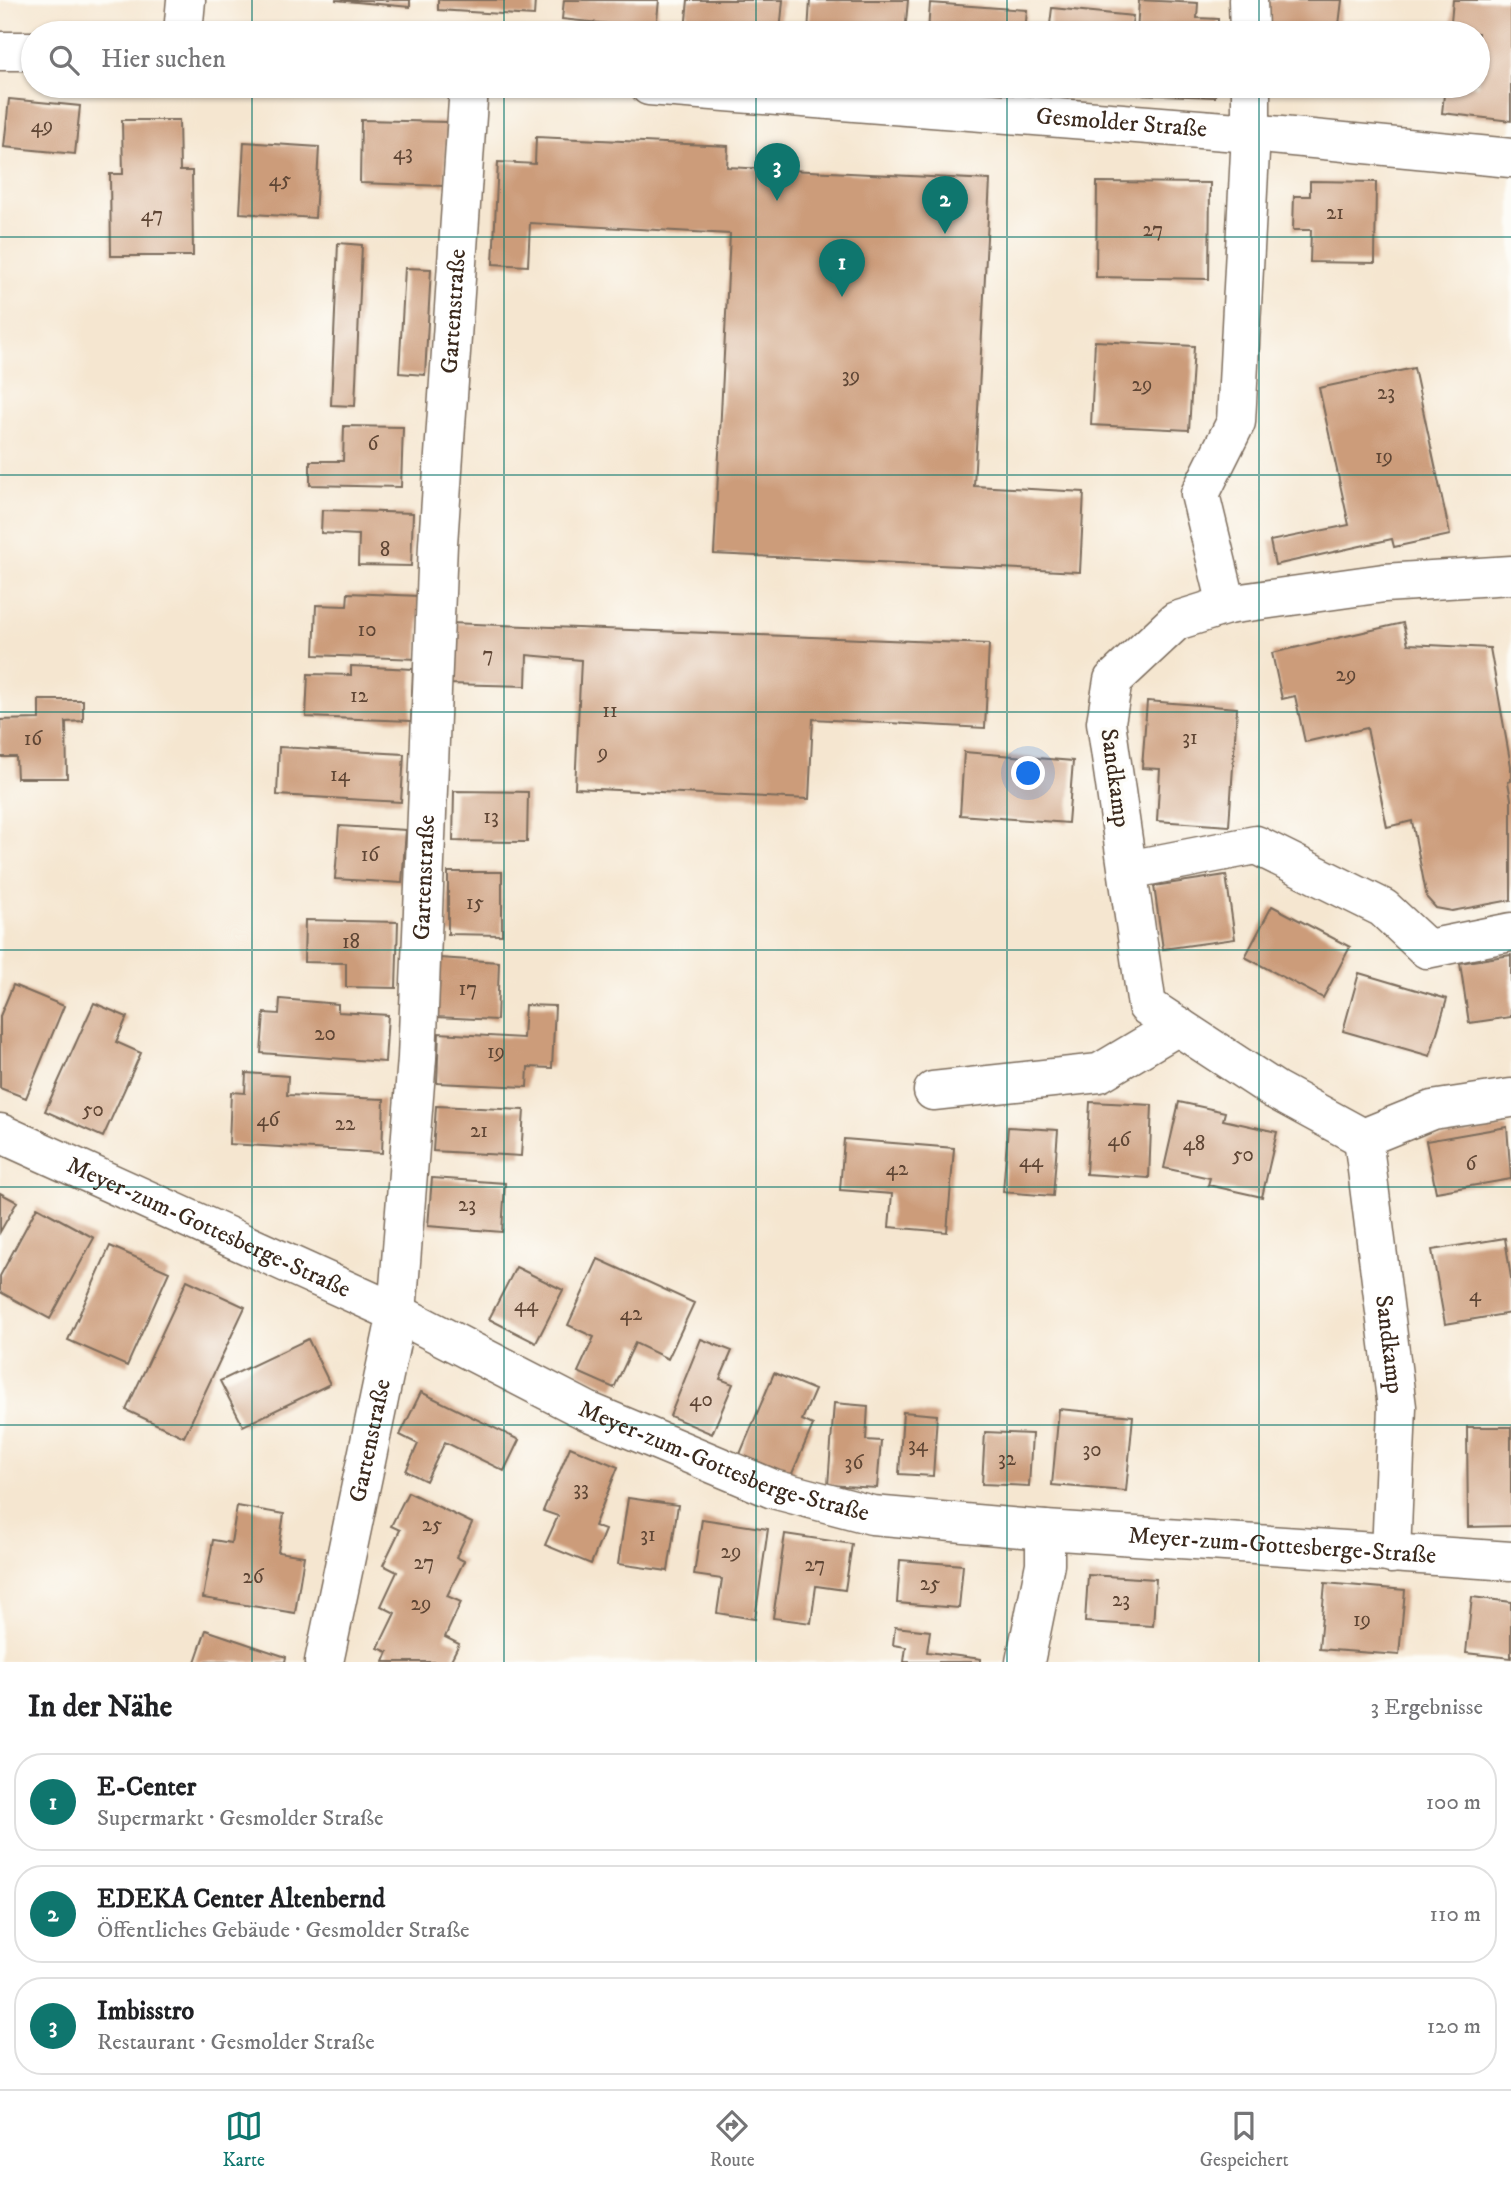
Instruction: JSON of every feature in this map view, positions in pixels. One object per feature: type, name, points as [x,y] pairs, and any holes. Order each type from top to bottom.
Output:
[{"type":"street","points":[[184,21],[186,0]]},
{"type":"street","points":[[1248,0],[1249,21]]},
{"type":"street","points":[[0,51],[21,51]]},
{"type":"street","name":"Gartenstraße","points":[[324,1662],[397,1313],[417,1058],[438,544],[468,98]]},
{"type":"street","name":"Gesmolder Straße","points":[[803,98],[1251,133],[1511,158]]},
{"type":"street","points":[[1227,605],[1200,494],[1236,422],[1251,98]]},
{"type":"street","name":"Sandkamp","points":[[1391,1554],[1397,1407],[1363,1138],[1275,1090],[1147,1006],[1106,722],[1113,680],[1176,621],[1227,605],[1384,583],[1511,575]]},
{"type":"street","points":[[1128,870],[1256,845],[1383,908],[1427,949],[1511,932]]},
{"type":"street","points":[[933,1091],[1099,1073],[1178,1026]]},
{"type":"street","points":[[1363,1138],[1432,1110],[1511,1098]]},
{"type":"street","name":"Meyer-zum-Gottesberge-Straße","points":[[0,1133],[397,1313],[587,1411],[773,1489],[872,1515],[1045,1530],[1511,1561]]},
{"type":"street","points":[[1025,1662],[1045,1564],[1045,1530]]},
{"type":"building","points":[[335,0],[410,0],[410,7]]},
{"type":"building","points":[[438,0],[535,0],[534,16],[438,10]]},
{"type":"building","points":[[564,0],[659,0],[657,21],[562,19]]},
{"type":"building","points":[[688,0],[783,0],[781,21],[686,21]]},
{"type":"building","points":[[810,0],[908,0],[906,21],[809,21]]},
{"type":"building","points":[[1139,0],[1198,3],[1197,18],[1218,19],[1218,21],[1138,21]]},
{"type":"building","points":[[1267,0],[1342,0],[1339,21],[1264,21]]},
{"type":"building","points":[[1453,0],[1511,0],[1511,121],[1442,113],[1444,98],[1490,98],[1490,21],[1451,21]]},
{"type":"building","points":[[930,3],[1027,10],[1026,21],[929,21]]},
{"type":"building","points":[[1052,8],[1133,16],[1132,21],[1050,21]]},
{"type":"building","points":[[9,99],[80,106],[75,154],[4,147]]},
{"type":"building","points":[[122,120],[179,120],[180,171],[192,171],[193,256],[111,256],[110,174],[123,174]]},
{"type":"building","points":[[361,120],[447,122],[445,186],[360,183]]},
{"type":"building","points":[[536,137],[728,146],[727,167],[990,180],[974,486],[1084,492],[1080,572],[714,554],[730,234],[530,223],[528,266],[493,264],[498,162],[535,164]]},
{"type":"building","points":[[244,142],[319,147],[315,218],[240,213]]},
{"type":"building","points":[[1310,181],[1376,182],[1375,263],[1310,262],[1311,230],[1293,230],[1294,196],[1310,196]]},
{"type":"building","points":[[1097,182],[1210,183],[1209,279],[1096,277]]},
{"type":"building","points":[[338,243],[362,245],[355,406],[331,405]]},
{"type":"building","points":[[405,268],[431,269],[425,375],[399,373]]},
{"type":"building","points":[[1095,341],[1194,346],[1189,430],[1091,425]]},
{"type":"building","points":[[1414,368],[1450,535],[1394,547],[1392,539],[1275,565],[1270,541],[1349,525],[1319,388]]},
{"type":"building","points":[[344,426],[403,427],[401,487],[310,485],[310,461],[343,461]]},
{"type":"building","points":[[322,510],[413,513],[411,566],[358,565],[359,535],[321,533]]},
{"type":"building","points":[[348,593],[420,596],[418,659],[314,655],[316,605],[347,606]]},
{"type":"building","points":[[450,623],[989,644],[985,728],[813,719],[809,799],[575,788],[581,660],[527,655],[526,686],[448,684]]},
{"type":"building","points":[[1403,623],[1408,644],[1490,648],[1511,766],[1511,781],[1508,782],[1511,799],[1511,900],[1452,911],[1436,908],[1427,898],[1412,821],[1387,827],[1367,728],[1305,742],[1295,696],[1282,699],[1272,653]]},
{"type":"building","points":[[351,666],[413,669],[411,721],[306,717],[308,674],[351,675]]},
{"type":"building","points":[[39,700],[83,700],[83,721],[66,722],[67,778],[17,778],[16,757],[0,757],[0,720],[39,719]]},
{"type":"building","points":[[1147,701],[1237,708],[1229,826],[1157,821],[1160,769],[1142,768]]},
{"type":"building","points":[[279,747],[404,754],[401,802],[277,795]]},
{"type":"building","points":[[964,752],[1073,761],[1068,823],[960,815]]},
{"type":"building","points":[[454,791],[528,792],[527,842],[453,841]]},
{"type":"building","points":[[339,826],[406,830],[402,883],[335,879]]},
{"type":"building","points":[[448,872],[502,872],[502,935],[448,934]]},
{"type":"building","points":[[1226,875],[1235,939],[1163,949],[1154,886]]},
{"type":"building","points":[[1272,906],[1350,947],[1323,998],[1245,957]]},
{"type":"building","points":[[305,920],[398,922],[396,988],[346,987],[346,963],[304,962]]},
{"type":"building","points":[[1511,955],[1511,1017],[1469,1023],[1460,963]]},
{"type":"building","points":[[439,958],[499,962],[497,1020],[436,1017]]},
{"type":"building","points":[[1359,973],[1447,999],[1430,1056],[1343,1031]]},
{"type":"building","points":[[13,985],[64,1006],[26,1098],[0,1088],[0,1016]]},
{"type":"building","points":[[280,999],[338,1004],[338,1012],[388,1015],[385,1062],[261,1053],[264,1013],[279,1014]]},
{"type":"building","points":[[94,1003],[127,1017],[116,1042],[141,1053],[103,1137],[45,1111]]},
{"type":"building","points":[[525,1005],[555,1006],[552,1068],[528,1067],[527,1087],[437,1083],[439,1033],[523,1038]]},
{"type":"building","points":[[246,1073],[288,1076],[287,1095],[384,1099],[382,1153],[229,1144],[231,1092],[245,1093]]},
{"type":"building","points":[[1090,1102],[1152,1105],[1149,1178],[1086,1174]]},
{"type":"building","points":[[1179,1102],[1225,1112],[1223,1120],[1277,1132],[1262,1197],[1208,1185],[1210,1178],[1164,1168]]},
{"type":"building","points":[[436,1106],[524,1110],[521,1156],[433,1151]]},
{"type":"building","points":[[1008,1127],[1058,1130],[1053,1196],[1003,1192]]},
{"type":"building","points":[[1507,1127],[1511,1179],[1436,1192],[1426,1141]]},
{"type":"building","points":[[844,1139],[954,1148],[947,1232],[889,1227],[892,1194],[840,1190]]},
{"type":"building","points":[[432,1178],[505,1183],[502,1232],[428,1226]]},
{"type":"building","points":[[0,1193],[17,1202],[0,1232]]},
{"type":"building","points":[[37,1207],[94,1238],[50,1319],[0,1292],[0,1276]]},
{"type":"building","points":[[1505,1238],[1511,1278],[1511,1313],[1445,1324],[1432,1250]]},
{"type":"building","points":[[110,1246],[169,1272],[127,1366],[68,1340]]},
{"type":"building","points":[[598,1259],[694,1303],[668,1359],[635,1343],[614,1388],[578,1372],[594,1337],[568,1325]]},
{"type":"building","points":[[516,1267],[563,1290],[536,1343],[489,1319]]},
{"type":"building","points":[[187,1280],[245,1307],[184,1437],[126,1410]]},
{"type":"building","points":[[308,1339],[330,1384],[243,1426],[220,1381]]},
{"type":"building","points":[[701,1339],[732,1351],[720,1379],[733,1384],[712,1434],[670,1416]]},
{"type":"building","points":[[774,1373],[815,1390],[802,1420],[813,1425],[791,1476],[740,1454]]},
{"type":"building","points":[[421,1392],[519,1440],[504,1471],[445,1442],[426,1481],[406,1471],[418,1444],[400,1435]]},
{"type":"building","points":[[834,1403],[868,1406],[866,1440],[881,1441],[877,1488],[828,1485]]},
{"type":"building","points":[[1059,1409],[1133,1416],[1126,1491],[1052,1485]]},
{"type":"building","points":[[903,1412],[937,1415],[933,1476],[899,1474]]},
{"type":"building","points":[[1467,1427],[1511,1427],[1511,1526],[1468,1527]]},
{"type":"building","points":[[985,1432],[1032,1434],[1029,1486],[982,1484]]},
{"type":"building","points":[[570,1447],[618,1467],[594,1526],[605,1530],[591,1564],[545,1545],[558,1516],[543,1511]]},
{"type":"building","points":[[408,1492],[472,1523],[456,1557],[464,1561],[447,1596],[461,1602],[445,1637],[459,1644],[450,1662],[384,1662],[388,1652],[378,1648],[395,1613],[381,1606],[397,1572],[383,1565],[400,1530],[391,1526]]},
{"type":"building","points":[[628,1498],[678,1505],[668,1571],[618,1564]]},
{"type":"building","points":[[237,1506],[284,1514],[278,1552],[304,1556],[295,1613],[203,1598],[213,1540],[231,1543]]},
{"type":"building","points":[[702,1519],[768,1529],[755,1619],[717,1613],[722,1579],[694,1575]]},
{"type":"building","points":[[785,1534],[852,1544],[845,1590],[816,1586],[811,1623],[773,1618]]},
{"type":"building","points":[[900,1560],[963,1565],[959,1608],[897,1603]]},
{"type":"building","points":[[1088,1575],[1156,1579],[1153,1626],[1085,1622]]},
{"type":"building","points":[[1325,1583],[1405,1590],[1399,1655],[1319,1649]]},
{"type":"building","points":[[1472,1597],[1511,1602],[1511,1658],[1466,1653]]},
{"type":"building","points":[[895,1627],[930,1631],[927,1652],[981,1659],[981,1662],[904,1662],[906,1647],[893,1645]]},
{"type":"building","points":[[206,1630],[286,1657],[285,1662],[195,1662]]},
{"type":"place","name":"Imbisstro","points":[[777,201]]},
{"type":"place","name":"EDEKA Center Altenbernd","points":[[945,234]]},
{"type":"place","name":"E-Center","points":[[842,297]]}]
